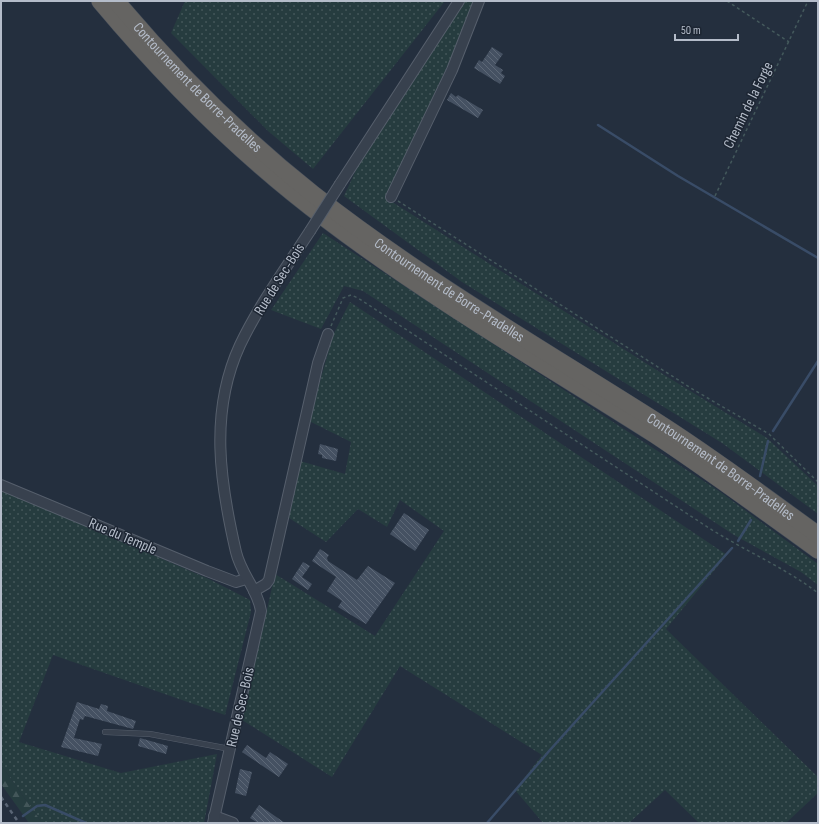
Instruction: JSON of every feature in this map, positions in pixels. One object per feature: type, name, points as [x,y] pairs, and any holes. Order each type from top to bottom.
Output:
[{"type":"highway","points":[[100,1],[150,59],[206,116],[260,165],[326,219],[438,298],[697,463],[818,550]]},
{"type":"highway","name":"Contournement de Borre-Pradelles","points":[[116,1],[167,59],[225,118],[280,167],[337,212],[431,279],[682,438],[818,535]]},
{"type":"street","name":"Rue de Sec-Bois","points":[[214,820],[260,618],[259,602],[246,579],[236,553],[220,466],[219,431],[224,395],[233,362],[244,336],[340,184],[459,1]]},
{"type":"street","points":[[391,197],[452,70],[479,1]]},
{"type":"street","points":[[254,591],[266,584],[269,580],[316,371],[328,334]]},
{"type":"street","name":"Rue du Temple","points":[[1,485],[207,571],[236,582],[246,579]]},
{"type":"street","points":[[214,820],[233,823]]},
{"type":"lane","points":[[105,732],[150,734],[230,749]]},
{"type":"path","points":[[727,1],[789,42]]},
{"type":"path","name":"Chemin de la Forge","points":[[716,196],[808,1]]},
{"type":"path","points":[[391,197],[689,387],[769,434],[818,482]]},
{"type":"path","points":[[328,334],[343,298],[351,295],[358,298],[590,449],[708,528],[741,548],[790,573],[818,594]]},
{"type":"green space","points":[[185,1],[445,1],[313,169],[268,131],[171,33]]},
{"type":"green space","points":[[465,1],[474,1],[452,56],[386,198],[666,376],[767,438],[818,486],[818,514],[722,443],[462,282],[344,196],[357,168]]},
{"type":"green space","points":[[323,233],[719,491],[818,564],[818,585],[801,572],[734,535],[363,291],[344,286],[321,329],[271,310]]},
{"type":"green space","points":[[350,302],[727,555],[666,629],[818,777],[818,793],[786,823],[699,823],[665,790],[629,823],[543,823],[515,790],[542,755],[400,666],[332,777],[242,720],[275,574],[375,636],[444,531],[400,500],[387,527],[358,509],[326,542],[289,518],[300,461],[345,474],[351,442],[309,421],[333,335]]},
{"type":"green space","points":[[1,490],[209,579],[250,600],[251,612],[225,715],[53,655],[19,742],[121,773],[217,754],[204,823],[42,823],[1,765]]},
{"type":"green space","points":[[1,765],[42,823],[29,823],[1,784]]},
{"type":"building","points":[[492,47],[503,54],[495,65],[503,70],[501,73],[505,76],[500,84],[474,68],[479,60],[482,62]]},
{"type":"building","points":[[451,93],[456,97],[458,95],[483,110],[478,118],[447,100]]},
{"type":"building","points":[[320,444],[338,449],[336,461],[322,458],[322,455],[318,454]]},
{"type":"building","points":[[404,513],[429,530],[415,551],[390,534]]},
{"type":"building","points":[[320,549],[329,555],[327,558],[328,561],[357,580],[368,566],[395,583],[366,624],[338,607],[342,601],[327,591],[336,577],[312,561]]},
{"type":"building","points":[[303,562],[310,566],[302,577],[312,584],[308,590],[292,579]]},
{"type":"building","points":[[77,702],[99,709],[101,704],[108,706],[107,711],[136,721],[133,729],[85,716],[83,720],[80,719],[74,738],[102,744],[98,756],[61,747]]},
{"type":"building","points":[[140,738],[168,746],[166,754],[138,746]]},
{"type":"building","points":[[247,745],[266,758],[270,752],[288,764],[279,777],[242,752]]},
{"type":"building","points":[[240,769],[252,772],[246,796],[235,793]]},
{"type":"building","points":[[259,805],[285,823],[258,823],[250,818]]},
{"type":"waterway","points":[[598,125],[678,176],[818,258]]},
{"type":"waterway","points":[[773,431],[818,361]]},
{"type":"waterway","points":[[760,476],[768,441]]},
{"type":"waterway","points":[[738,541],[751,520]]},
{"type":"waterway","points":[[487,823],[550,750],[732,548]]},
{"type":"waterway","points":[[23,816],[37,806],[45,805],[86,823]]},
{"type":"railway","points":[[1,797],[19,823]]}]
